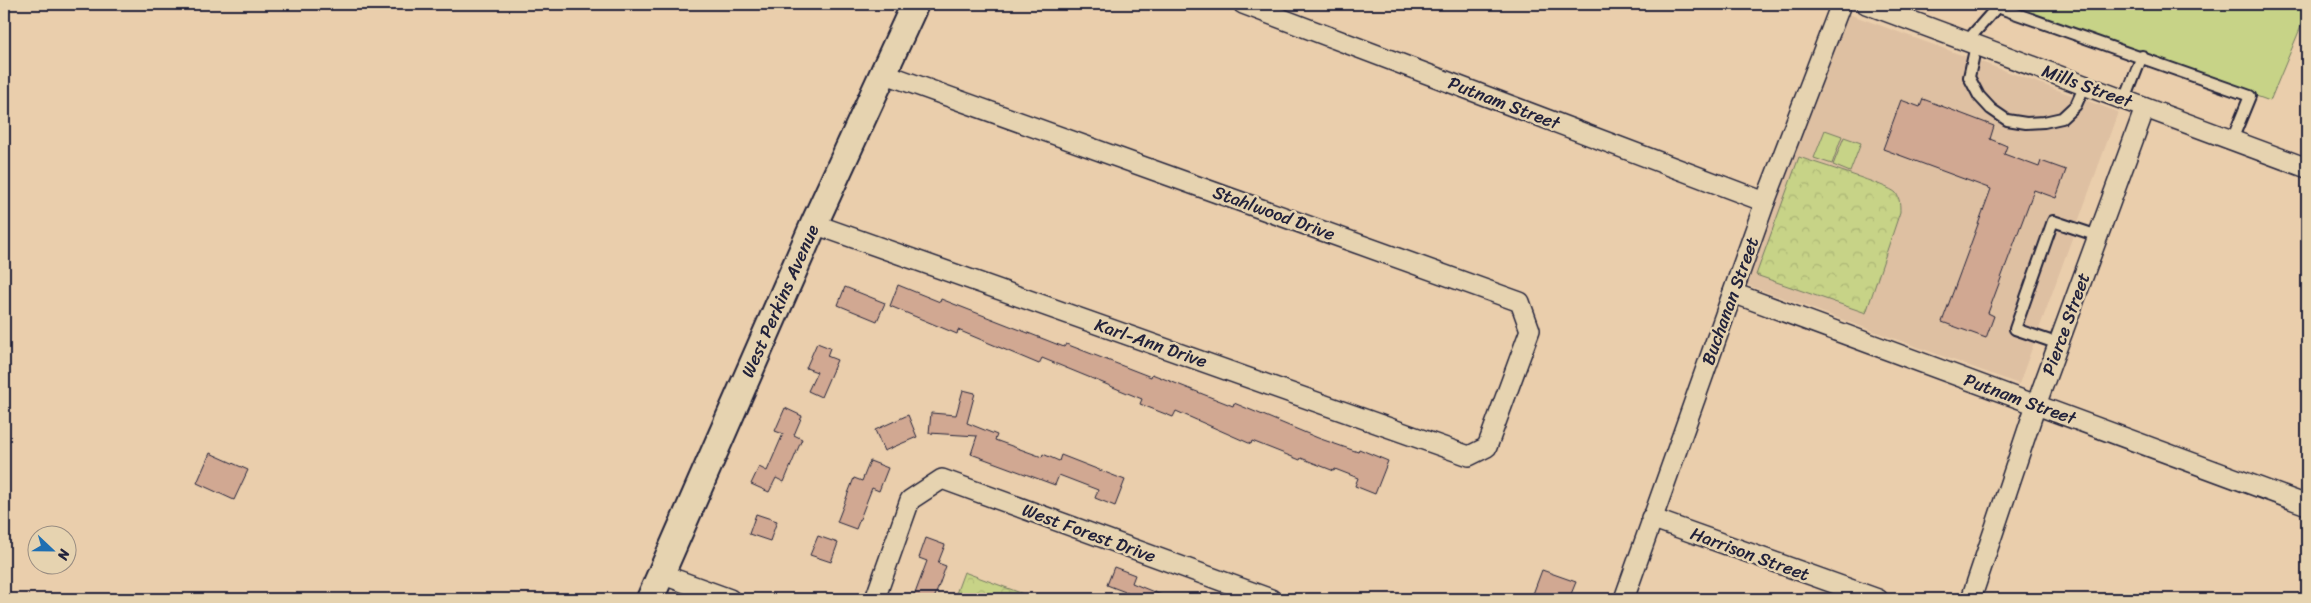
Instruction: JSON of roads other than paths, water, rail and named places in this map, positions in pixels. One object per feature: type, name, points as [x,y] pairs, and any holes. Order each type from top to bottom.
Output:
[{"type":"main road","name":"West Perkins Avenue","points":[[650,599],[814,224],[915,4]]},
{"type":"street","name":"Putnam Street","points":[[1244,4],[1765,202]]},
{"type":"street","name":"Buchanan Street","points":[[1624,599],[1651,518],[1765,202],[1841,4]]},
{"type":"street","name":"Mills Street","points":[[1876,5],[1972,43],[2307,168]]},
{"type":"street","name":"Stahlwood Drive","points":[[883,73],[1520,302],[1530,330],[1487,447]]},
{"type":"street","name":"Pierce Street","points":[[1971,599],[2036,405],[2146,108]]},
{"type":"street","name":"Karl-Ann Drive","points":[[814,224],[1469,456],[1487,447]]},
{"type":"street","name":"Putnam Street","points":[[1733,293],[2307,505]]},
{"type":"street","name":"West Forest Drive","points":[[875,599],[910,500],[942,479],[1271,599]]},
{"type":"street","name":"Harrison Street","points":[[1651,518],[1878,599]]},
{"type":"street","points":[[662,574],[730,599]]},
{"type":"lane","points":[[2084,85],[2076,105],[2062,118],[2035,123],[2007,120],[1985,103],[1970,77],[1972,43],[1996,7],[2142,56],[2250,96],[2232,140]]},
{"type":"lane","points":[[2125,100],[2142,56]]},
{"type":"lane","points":[[2059,344],[2015,329],[2053,221],[2098,236]]}]
